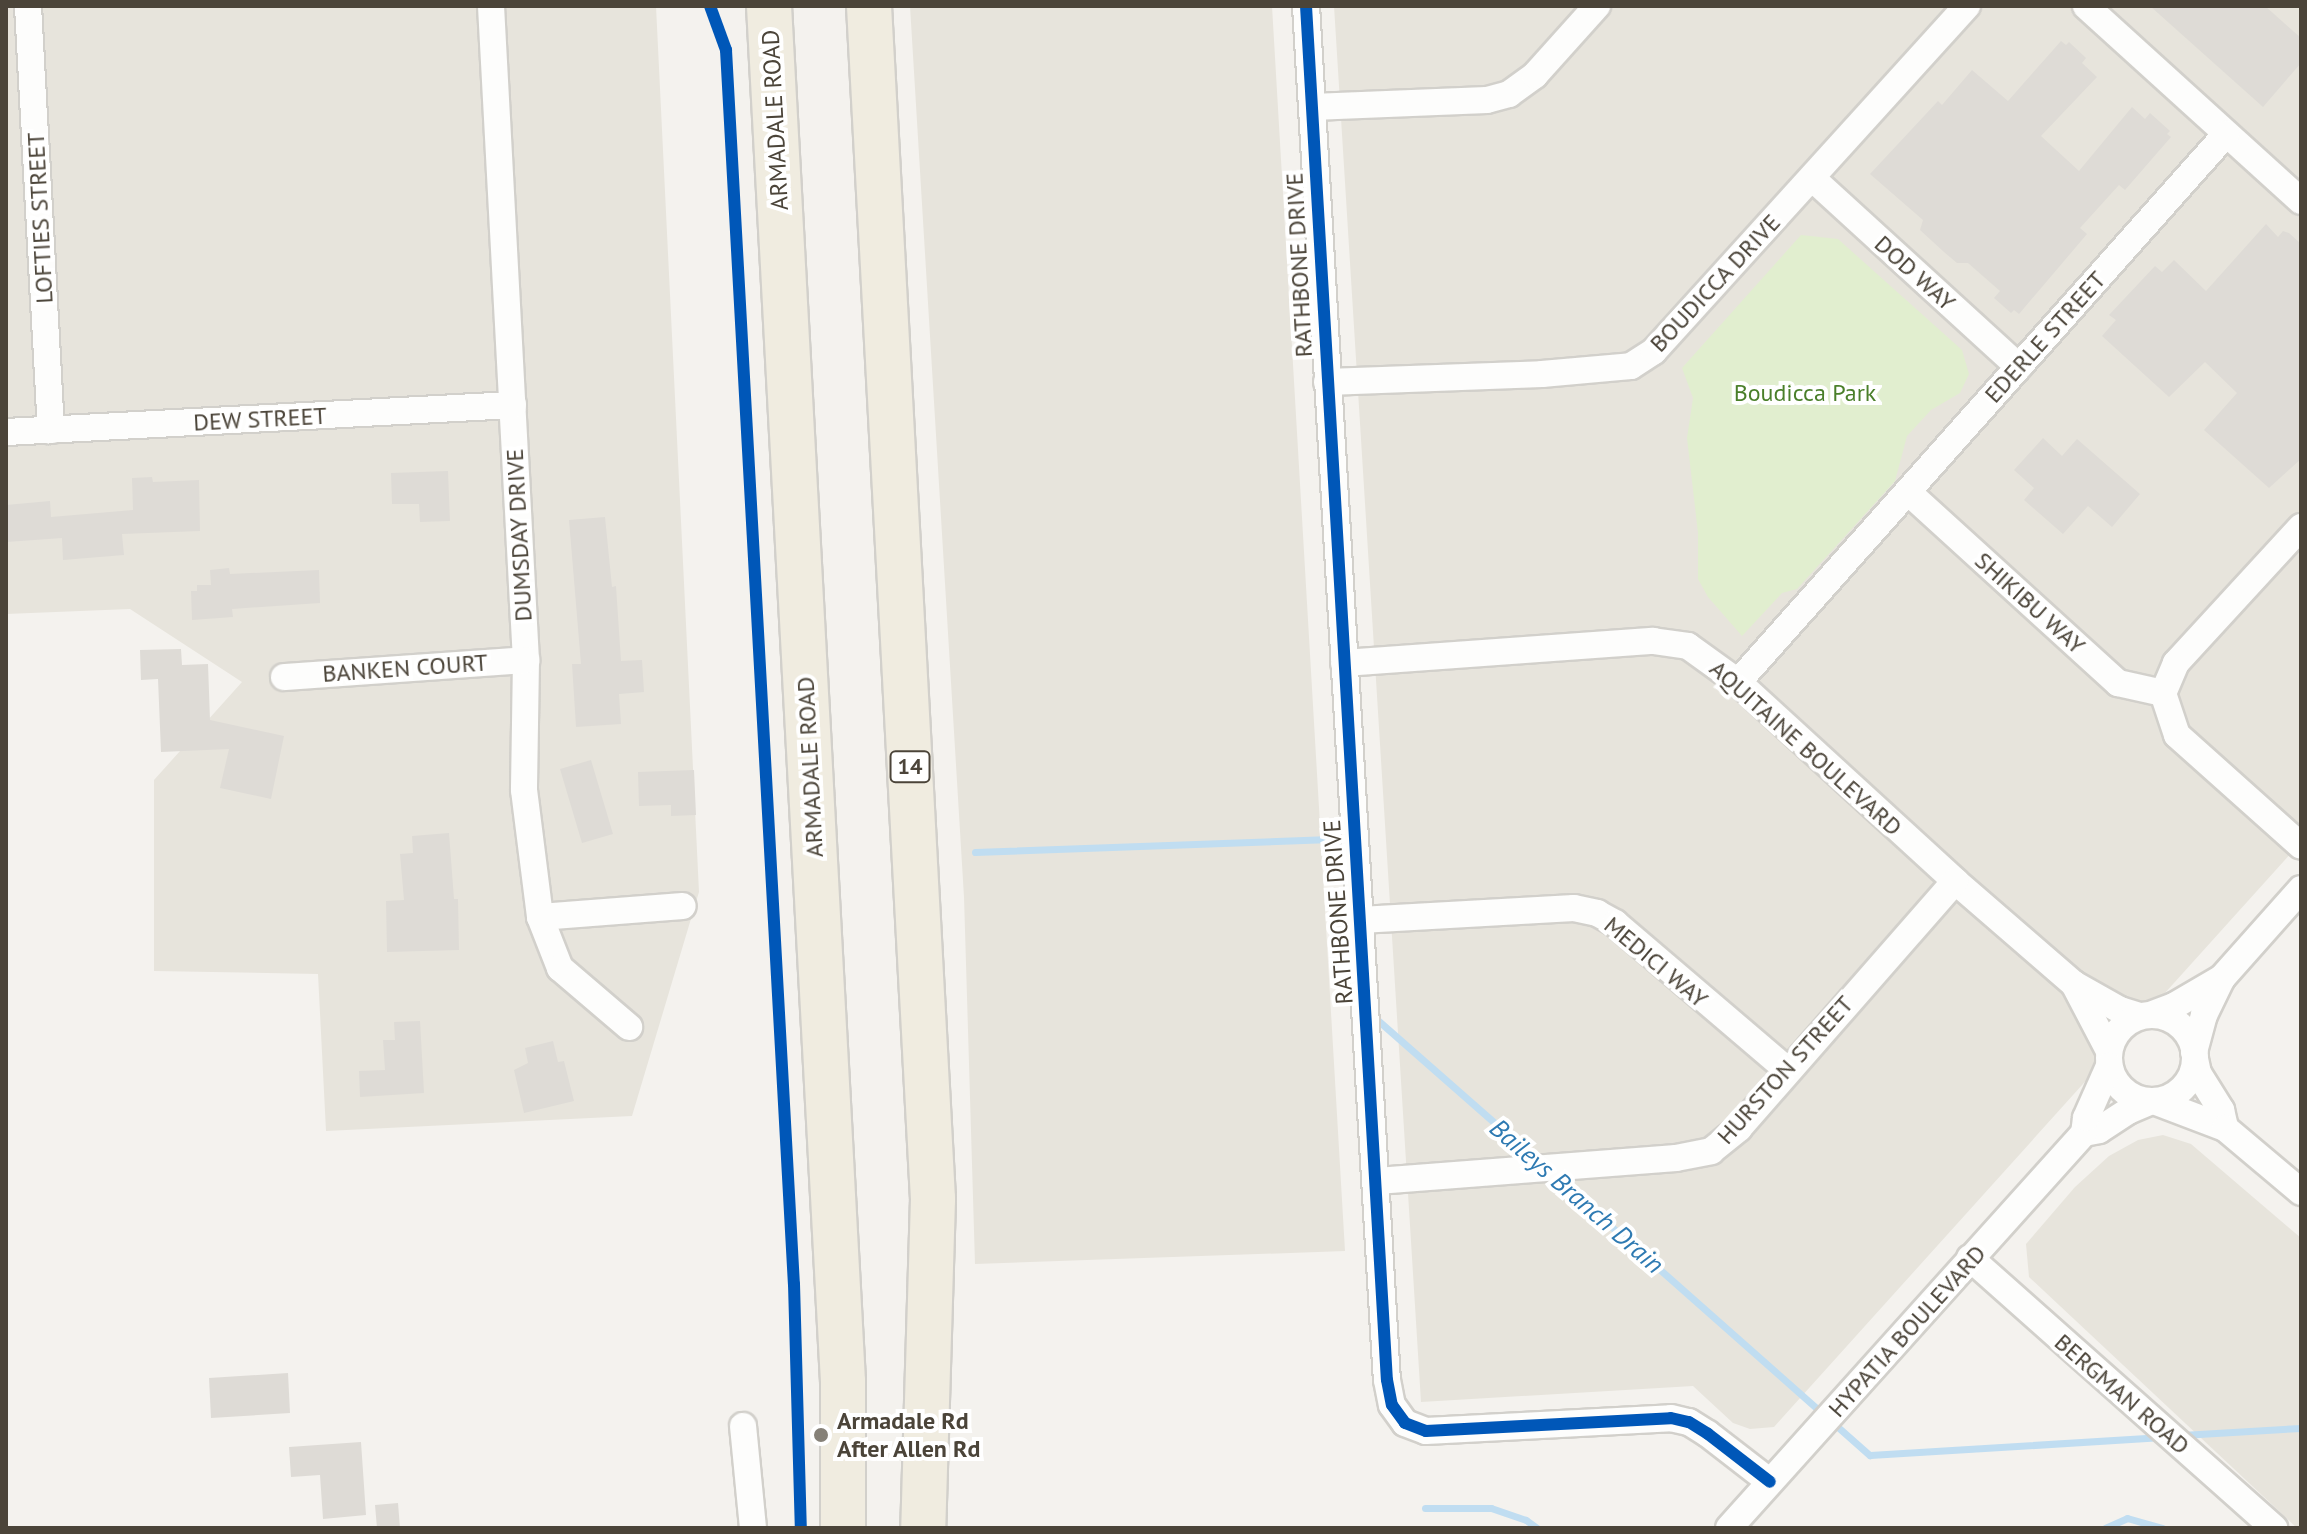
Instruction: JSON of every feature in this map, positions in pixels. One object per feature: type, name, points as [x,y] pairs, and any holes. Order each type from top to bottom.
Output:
[{"type":"highway","name":"14","points":[[869,6],[933,1199],[923,1528]]},
{"type":"highway","name":"ARMADALE ROAD","points":[[763,15],[843,1382],[843,1528]]},
{"type":"street","name":"LOFTIES STREET","points":[[28,6],[51,430]]},
{"type":"street","name":"DUMSDAY DRIVE","points":[[491,6],[526,660],[524,790],[540,917],[560,968],[629,1027]]},
{"type":"street","name":"RATHBONE DRIVE","points":[[1306,6],[1387,1380],[1392,1405],[1405,1423],[1426,1431],[1671,1418],[1689,1422],[1708,1434],[1770,1482]]},
{"type":"street","points":[[1312,107],[1487,100],[1509,94],[1535,75],[1597,6]]},
{"type":"street","name":"BOUDICCA DRIVE","points":[[1327,382],[1542,374],[1631,366],[1654,351],[1967,6]]},
{"type":"street","points":[[2086,6],[2301,201]]},
{"type":"street","name":"EDERLE STREET","points":[[1738,682],[2226,134]]},
{"type":"street","name":"DOD WAY","points":[[1812,178],[2019,367]]},
{"type":"street","name":"DEW STREET","points":[[6,432],[513,405]]},
{"type":"street","name":"SHIKIBU WAY","points":[[1908,492],[2118,683],[2163,693]]},
{"type":"street","points":[[2301,527],[2176,663],[2163,693],[2177,735],[2301,846]]},
{"type":"street","name":"AQUITAINE BOULEVARD","points":[[1344,663],[1653,641],[1688,646],[1738,682],[1955,881],[2074,984]]},
{"type":"street","name":"BANKEN COURT","points":[[284,677],[526,660]]},
{"type":"street","name":"HURSTON STREET","points":[[1377,1181],[1676,1158],[1711,1151],[1739,1128],[1955,881]]},
{"type":"street","points":[[2152,1101],[2183,1088],[2195,1055],[2204,1015],[2222,978],[2301,889]]},
{"type":"street","points":[[540,917],[683,906]]},
{"type":"street","name":"MEDICI WAY","points":[[1360,920],[1574,908],[1597,913],[1615,923],[1787,1070]]},
{"type":"street","points":[[2109,1059],[2120,1029],[2222,978]]},
{"type":"street","points":[[2074,984],[2120,1010],[2175,1022],[2191,1040],[2198,1073],[2221,1110],[2225,1128]]},
{"type":"street","points":[[2074,984],[2124,1091],[2225,1128],[2301,1192]]},
{"type":"street","name":"HYPATIA BOULEVARD","points":[[1729,1528],[2084,1133],[2086,1118],[2109,1059]]},
{"type":"street","name":"HYPATIA BOULEVARD","points":[[2084,1133],[2099,1130],[2128,1111],[2152,1101]]},
{"type":"street","name":"BERGMAN ROAD","points":[[1970,1258],[2274,1528]]},
{"type":"street","points":[[743,1426],[753,1528]]},
{"type":"shaded area","points":[[6,6],[656,6],[699,892],[632,1116],[326,1131],[318,974],[154,971],[154,780],[242,682],[130,609],[6,614]]},
{"type":"shaded area","points":[[910,6],[1272,6],[1345,1251],[975,1264],[964,897]]},
{"type":"shaded area","points":[[1334,6],[2301,6],[2301,842],[1774,1427],[1750,1429],[1733,1423],[1693,1386],[1421,1402]]},
{"type":"shaded area","points":[[2163,1135],[2191,1144],[2301,1238],[2301,1528],[2297,1528],[2029,1277],[2026,1244],[2075,1187],[2109,1156],[2138,1140]]},
{"type":"green space","name":"Boudicca Park","points":[[1801,235],[1838,239],[1962,350],[1969,374],[1960,393],[1931,410],[1907,436],[1895,481],[1797,589],[1782,593],[1742,636],[1708,597],[1698,579],[1698,533],[1687,438],[1693,398],[1682,368]]},
{"type":"building","points":[[2150,6],[2265,6],[2301,38],[2301,63],[2263,107]]},
{"type":"building","points":[[2061,41],[2066,45],[2069,42],[2086,58],[2082,63],[2097,77],[2041,136],[2079,171],[2132,107],[2145,119],[2150,113],[2170,131],[2167,134],[2171,137],[2125,190],[2119,185],[2080,228],[2087,234],[2019,314],[2014,310],[2011,313],[1994,298],[2000,291],[1968,263],[1957,263],[1944,252],[1920,230],[1923,220],[1870,174],[1938,101],[1942,105],[1972,70],[2008,101]]},
{"type":"building","points":[[2266,224],[2278,237],[2283,231],[2301,244],[2301,459],[2269,488],[2204,430],[2237,393],[2205,362],[2169,397],[2102,336],[2116,320],[2109,315],[2155,266],[2162,272],[2174,260],[2206,291]]},
{"type":"building","points":[[2043,438],[2062,456],[2077,439],[2140,494],[2112,527],[2088,506],[2063,534],[2024,500],[2034,488],[2014,470]]},
{"type":"building","points":[[448,471],[450,521],[420,522],[419,504],[392,504],[391,473]]},
{"type":"building","points":[[152,477],[153,482],[199,480],[200,531],[122,534],[124,555],[63,560],[62,538],[6,542],[6,505],[50,501],[51,517],[133,510],[132,478]]},
{"type":"building","points":[[605,517],[612,587],[616,586],[621,661],[642,660],[644,692],[619,694],[621,724],[576,727],[572,664],[581,664],[569,520]]},
{"type":"building","points":[[229,568],[230,574],[319,570],[320,603],[232,609],[233,617],[192,620],[191,591],[197,591],[197,585],[211,585],[210,570]]},
{"type":"building","points":[[181,649],[182,665],[208,664],[210,720],[284,736],[271,799],[220,788],[229,749],[161,752],[158,679],[141,680],[140,650]]},
{"type":"building","points":[[591,760],[613,834],[582,843],[560,769]]},
{"type":"building","points":[[694,770],[696,815],[671,816],[671,805],[639,806],[638,772]]},
{"type":"building","points":[[449,833],[454,899],[458,899],[459,950],[387,952],[386,901],[404,900],[400,854],[413,853],[412,836]]},
{"type":"building","points":[[420,1021],[424,1093],[360,1097],[359,1071],[385,1070],[383,1040],[395,1040],[394,1022]]},
{"type":"building","points":[[553,1041],[558,1062],[564,1061],[574,1101],[524,1113],[514,1070],[528,1063],[525,1048]]},
{"type":"building","points":[[288,1373],[290,1413],[211,1418],[209,1378]]},
{"type":"building","points":[[361,1442],[366,1515],[323,1519],[320,1475],[291,1477],[289,1447]]},
{"type":"building","points":[[398,1503],[400,1528],[377,1528],[375,1505]]},
{"type":"waterway","name":"Baileys Branch Drain","points":[[975,852],[1338,839],[1348,850]]},
{"type":"waterway","name":"Baileys Branch Drain","points":[[1373,1016],[1538,1161]]},
{"type":"waterway","name":"Baileys Branch Drain","points":[[1553,1175],[1870,1455],[2162,1437]]},
{"type":"waterway","name":"Baileys Branch Drain","points":[[2182,1435],[2301,1428]]},
{"type":"waterway","points":[[1425,1508],[1491,1508],[1526,1520],[1537,1528]]},
{"type":"waterway","points":[[2105,1528],[2127,1518],[2163,1528]]},
{"type":"cycle path","points":[[710,6],[726,50],[794,1284],[801,1528]]},
{"type":"cycle path","points":[[1306,6],[1387,1380],[1392,1405],[1405,1423],[1426,1431],[1671,1418],[1689,1422],[1708,1434],[1770,1482]]},
{"type":"place","name":"Armadale Rd After Allen Rd","points":[[821,1435]]}]
